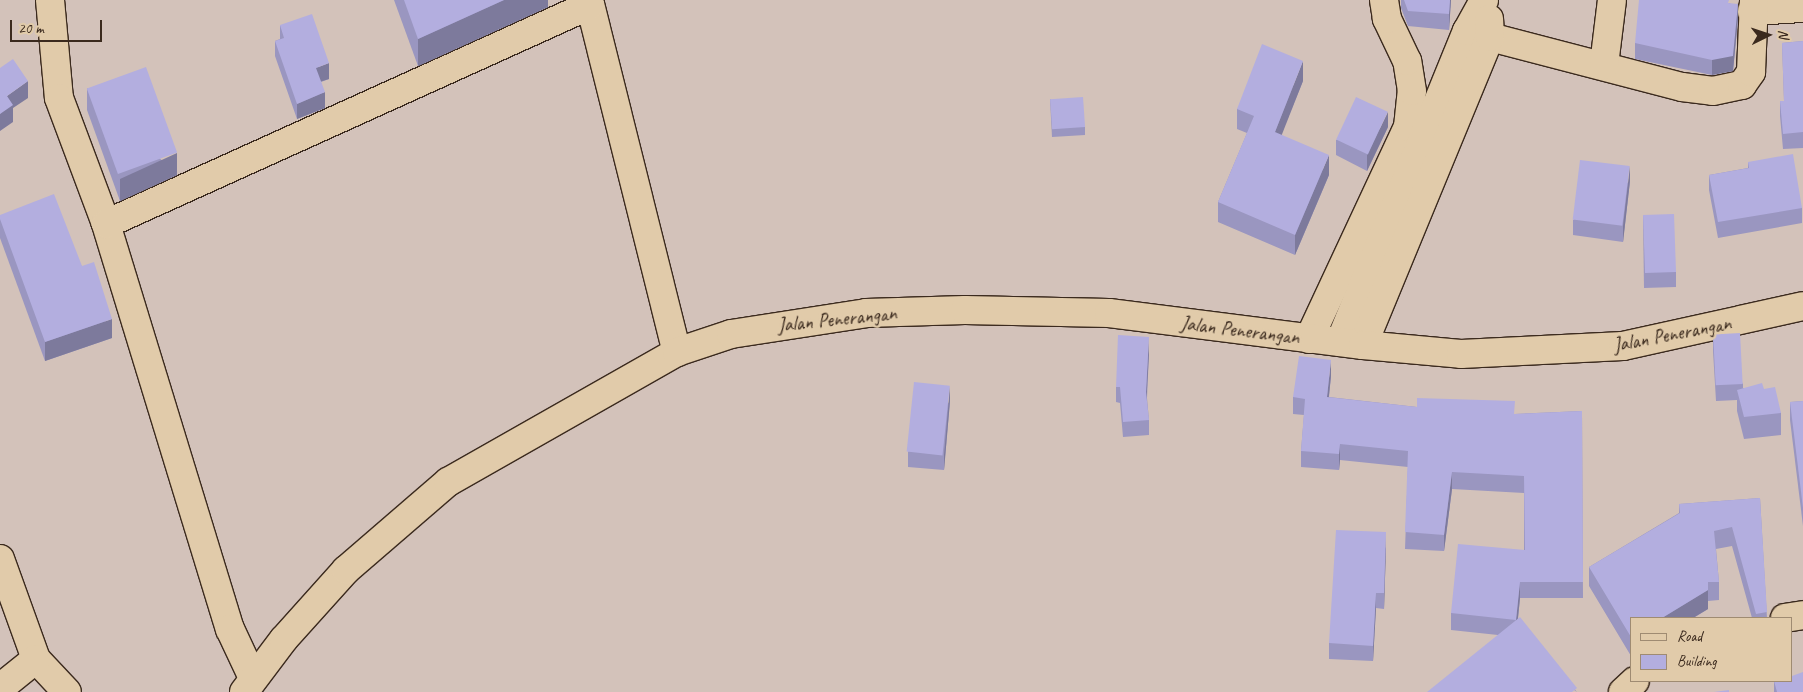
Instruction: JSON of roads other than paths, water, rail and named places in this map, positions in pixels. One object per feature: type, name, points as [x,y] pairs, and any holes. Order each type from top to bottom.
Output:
[{"type":"street","points":[[50,0],[59,98],[106,224],[248,685]]},
{"type":"street","points":[[1309,339],[1408,126],[1412,91],[1407,61],[1387,19],[1384,0]]},
{"type":"street","points":[[1479,34],[1484,0]]},
{"type":"street","points":[[1352,344],[1479,34],[1488,0]]},
{"type":"street","points":[[1604,65],[1612,0]]},
{"type":"street","points":[[106,224],[590,2],[677,352]]},
{"type":"street","points":[[1479,34],[1604,65],[1682,87],[1713,91],[1742,85],[1751,72],[1753,5],[1803,8]]},
{"type":"street","name":"Jalan Penerangan","points":[[248,685],[346,570],[448,482],[677,352],[731,334],[776,325],[866,313],[965,310],[1109,313],[1309,339],[1461,354],[1623,346],[1803,306]]},
{"type":"street","points":[[0,559],[36,659],[67,692]]},
{"type":"street","points":[[0,688],[36,659]]},
{"type":"street","points":[[1623,692],[1634,682]]}]
